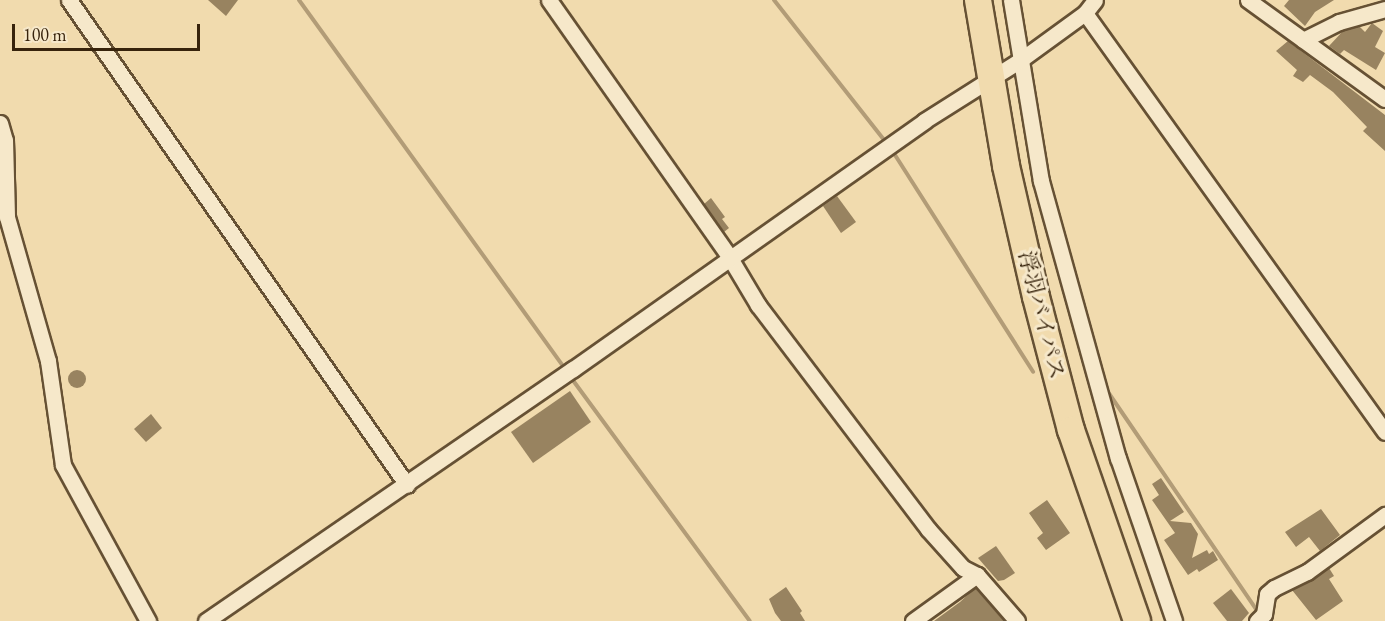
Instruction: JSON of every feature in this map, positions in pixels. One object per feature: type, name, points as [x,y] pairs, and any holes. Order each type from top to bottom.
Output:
[{"type":"highway","name":"浮羽バイパス","points":[[978,0],[1006,166],[1071,430],[1137,621]]},
{"type":"street","points":[[69,0],[407,485]]},
{"type":"street","points":[[549,0],[730,258],[758,305],[928,529],[963,568],[976,575],[1017,621]]},
{"type":"street","points":[[1011,0],[1019,61],[1041,182],[1092,369],[1174,621]]},
{"type":"street","points":[[206,621],[407,485],[924,121],[991,81],[1085,13],[1095,0]]},
{"type":"street","points":[[1248,0],[1385,99]]},
{"type":"street","points":[[1303,40],[1339,22],[1385,9]]},
{"type":"street","points":[[1085,13],[1385,432]]},
{"type":"street","points":[[0,123],[5,140],[7,218],[48,361],[63,465],[148,621]]},
{"type":"street","points":[[1257,621],[1264,614],[1267,594],[1274,588],[1307,572],[1385,515]]},
{"type":"street","points":[[913,621],[976,575]]},
{"type":"building","points":[[208,0],[238,0],[226,16]]},
{"type":"building","points":[[1289,0],[1334,0],[1315,12],[1305,26],[1284,6]]},
{"type":"building","points":[[1372,23],[1383,31],[1375,47],[1385,53],[1376,70],[1344,50],[1340,54],[1329,46],[1343,31],[1359,26],[1365,32]]},
{"type":"building","points":[[1288,41],[1385,115],[1385,151],[1363,131],[1367,127],[1333,92],[1310,75],[1303,82],[1293,76],[1297,70],[1276,51]]},
{"type":"building","points":[[837,196],[856,222],[841,233],[823,206]]},
{"type":"building","points":[[711,198],[725,217],[722,219],[729,228],[724,232],[704,204]]},
{"type":"building","points":[[77,370],[83,373],[86,379],[83,385],[77,388],[71,385],[68,379],[71,373]]},
{"type":"building","points":[[570,391],[591,422],[533,463],[511,432]]},
{"type":"building","points":[[151,414],[162,428],[146,442],[134,429]]},
{"type":"building","points":[[1161,478],[1184,512],[1170,521],[1191,523],[1198,534],[1192,558],[1207,550],[1209,554],[1213,551],[1218,560],[1199,572],[1197,569],[1188,575],[1164,540],[1175,533],[1152,500],[1159,495],[1152,484]]},
{"type":"building","points":[[1047,500],[1070,533],[1046,550],[1037,538],[1043,533],[1029,513]]},
{"type":"building","points":[[1321,509],[1340,535],[1320,551],[1309,537],[1296,547],[1285,532]]},
{"type":"building","points":[[996,546],[1015,573],[998,581],[978,558]]},
{"type":"building","points":[[1329,568],[1334,576],[1329,579],[1343,601],[1316,620],[1292,590]]},
{"type":"building","points":[[786,587],[802,611],[800,613],[805,621],[781,621],[775,613],[769,599]]},
{"type":"building","points":[[975,588],[1004,621],[934,621],[960,602]]},
{"type":"building","points":[[1231,589],[1249,613],[1242,621],[1227,621],[1213,603]]},
{"type":"waterway","points":[[299,0],[564,367]]},
{"type":"waterway","points":[[774,0],[885,141]]},
{"type":"waterway","points":[[895,155],[1033,372]]},
{"type":"waterway","points":[[572,379],[750,621]]},
{"type":"waterway","points":[[1108,392],[1256,609]]}]
